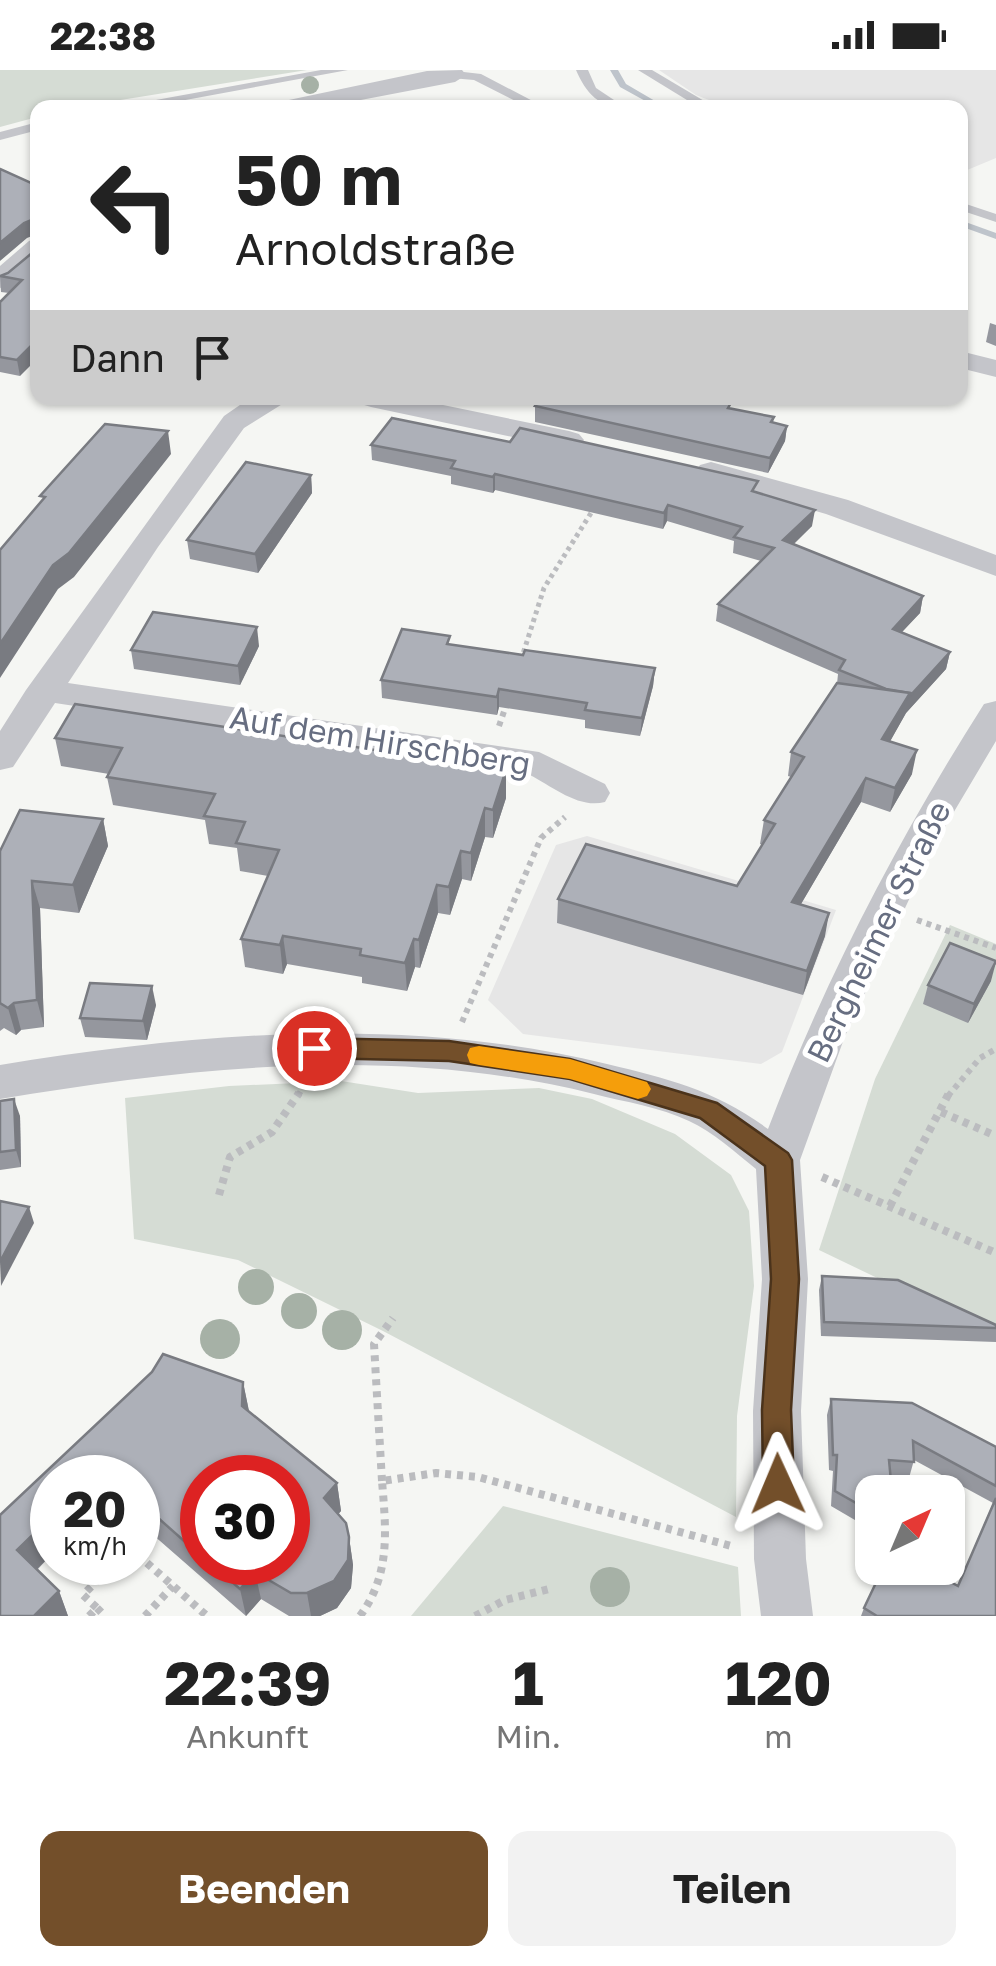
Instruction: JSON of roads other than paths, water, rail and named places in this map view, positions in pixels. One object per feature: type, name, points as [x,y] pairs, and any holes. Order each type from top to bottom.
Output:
[{"type":"street","points":[[322,100],[455,75]]},
{"type":"street","points":[[968,362],[996,369]]},
{"type":"street","points":[[0,758],[234,422],[256,405]]},
{"type":"street","points":[[404,405],[594,445]]},
{"type":"street","points":[[688,466],[837,507],[996,566]]},
{"type":"street","name":"Auf dem Hirschberg","points":[[44,690],[539,764],[592,793]]},
{"type":"street","name":"Bergheimer Straße","points":[[778,1160],[824,1036],[918,840],[996,712]]},
{"type":"street","points":[[0,1082],[126,1060],[314,1048],[449,1051],[570,1069],[708,1110],[778,1160],[785,1279],[776,1410],[780,1558],[786,1616]]},
{"type":"lane","points":[[165,100],[342,70]]},
{"type":"lane","points":[[582,70],[592,90],[608,100]]},
{"type":"lane","points":[[644,70],[696,100]]},
{"type":"lane","points":[[455,75],[477,77],[524,100]]},
{"type":"lane","points":[[0,136],[30,128]]},
{"type":"lane","points":[[968,209],[996,218]]},
{"type":"waterway","points":[[614,70],[623,85],[650,100]]},
{"type":"waterway","points":[[968,226],[996,236]]}]
